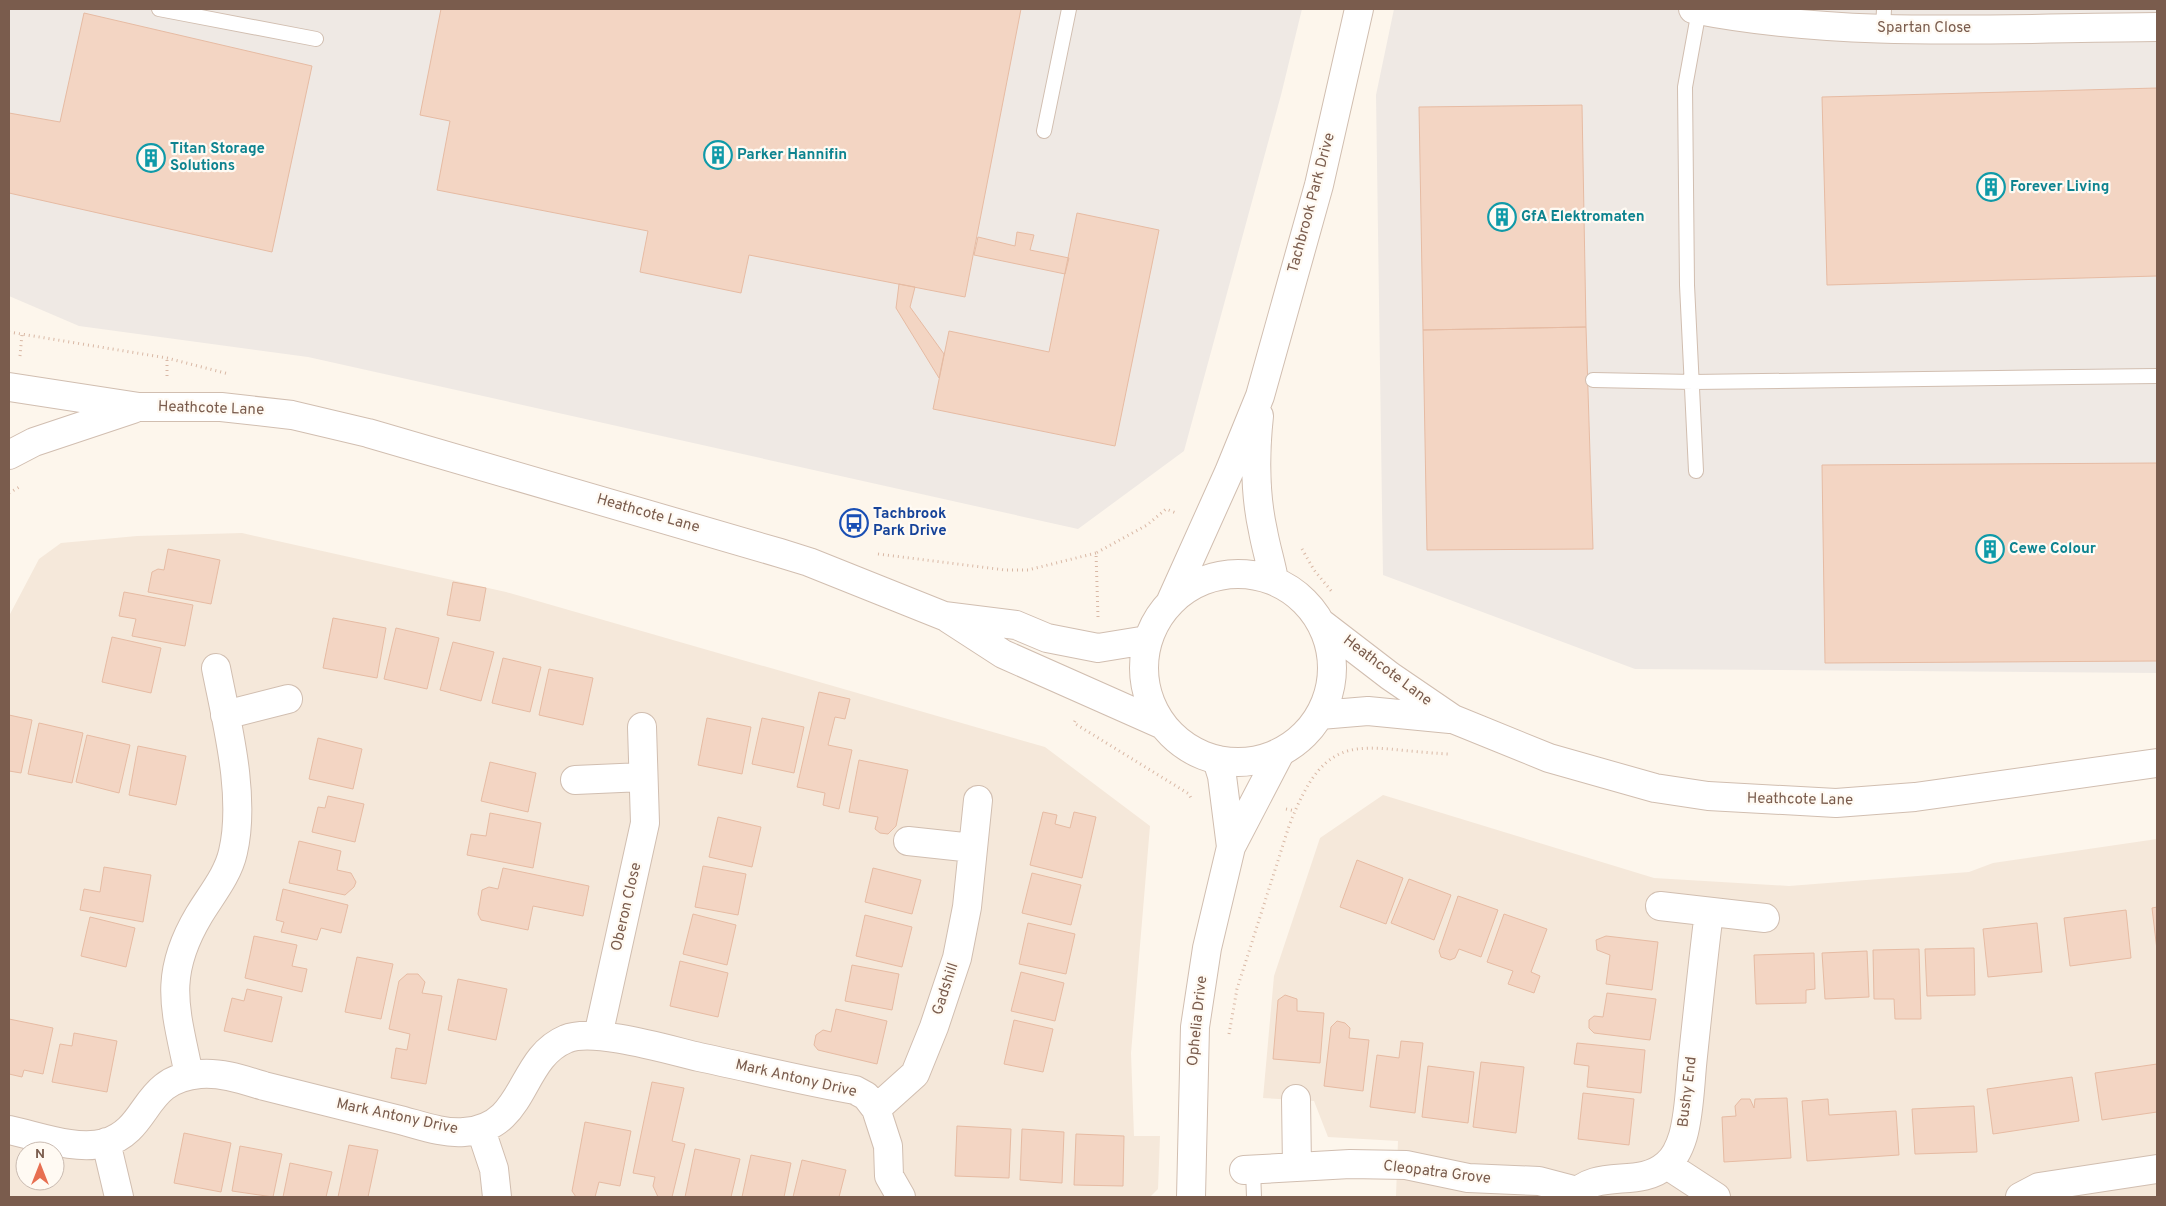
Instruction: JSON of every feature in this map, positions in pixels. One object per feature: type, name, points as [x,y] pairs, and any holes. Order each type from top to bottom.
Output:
[{"type":"street","name":"Tachbrook Park Drive","points":[[1171,601],[1260,396],[1319,185],[1359,9]]},
{"type":"street","name":"Spartan Close","points":[[1696,9],[1761,19],[1883,19],[2157,27]]},
{"type":"street","name":"Heathcote Lane","points":[[9,387],[140,407],[201,406],[256,409],[292,415],[358,431],[668,519],[809,562],[944,616],[1016,625],[1047,638],[1098,648],[1148,640]]},
{"type":"street","name":"Tachbrook Park Drive","points":[[1260,396],[1257,440],[1259,503],[1262,530],[1274,580]]},
{"type":"street","name":"Heathcote Lane","points":[[9,455],[34,442],[140,407]]},
{"type":"street","points":[[1227,574],[1252,574],[1274,580],[1302,598],[1321,623],[1330,645],[1332,678],[1320,716],[1304,736],[1280,753],[1248,762],[1217,760],[1186,747],[1163,725],[1150,703],[1144,677],[1148,640],[1162,612],[1171,601],[1190,586],[1227,574]]},
{"type":"street","points":[[944,616],[1003,654],[1163,725]]},
{"type":"street","name":"Heathcote Lane","points":[[1321,623],[1390,676],[1453,720],[1549,758],[1655,788],[1708,796],[1764,801],[1836,803],[1915,797],[2157,763]]},
{"type":"street","points":[[189,1075],[175,1010],[178,961],[188,934],[227,869],[233,854],[238,827],[238,799],[216,668]]},
{"type":"street","points":[[225,715],[288,699]]},
{"type":"street","name":"Heathcote Lane","points":[[1320,716],[1368,712],[1453,720]]},
{"type":"street","name":"Oberon Close","points":[[598,1036],[645,823],[642,727]]},
{"type":"street","name":"Ophelia Drive","points":[[1191,1197],[1194,1027],[1206,948],[1232,847],[1280,753]]},
{"type":"street","name":"Ophelia Drive","points":[[1217,760],[1222,776],[1232,847]]},
{"type":"street","points":[[575,780],[643,777]]},
{"type":"street","name":"Gadshill","points":[[876,1109],[915,1074],[956,958],[967,907],[978,800]]},
{"type":"street","points":[[908,841],[973,848]]},
{"type":"street","points":[[1660,906],[1765,918]]},
{"type":"street","name":"Bushy End","points":[[1667,1165],[1677,1151],[1683,1134],[1708,912]]},
{"type":"street","name":"Mark Antony Drive","points":[[9,1130],[68,1143],[87,1145],[106,1142],[131,1128],[157,1091],[164,1085],[189,1075],[213,1074],[430,1128],[463,1133],[481,1130],[503,1118],[517,1100],[537,1062],[549,1049],[567,1038],[583,1035],[598,1036],[855,1090],[866,1096],[876,1109],[888,1146],[889,1176],[901,1197]]},
{"type":"street","points":[[1296,1099],[1297,1167]]},
{"type":"street","points":[[481,1130],[494,1169],[497,1197]]},
{"type":"street","points":[[106,1142],[120,1197]]},
{"type":"street","name":"Cleopatra Grove","points":[[1249,1170],[1350,1164],[1406,1165],[1475,1179],[1540,1181],[1574,1194]]},
{"type":"street","points":[[1574,1194],[1589,1184],[1604,1179],[1642,1177],[1667,1165],[1716,1197]]},
{"type":"street","points":[[2020,1197],[2039,1187],[2157,1169]]},
{"type":"lane","points":[[159,9],[316,39]]},
{"type":"lane","points":[[1044,131],[1069,9]]},
{"type":"lane","points":[[1696,9],[1685,87],[1688,285],[1696,471]]},
{"type":"lane","points":[[1592,380],[1693,382],[2157,376]]},
{"type":"lane","name":"Cleopatra Grove","points":[[1249,1170],[1254,1197]]},
{"type":"path","points":[[9,332],[167,358],[167,385]]},
{"type":"path","points":[[20,362],[22,334]]},
{"type":"path","points":[[870,553],[1005,570],[1028,570],[1096,553],[1147,525],[1166,509],[1182,516]]},
{"type":"path","points":[[1301,547],[1314,570],[1335,596]]},
{"type":"path","points":[[1096,553],[1098,627]]},
{"type":"path","points":[[1078,715],[1074,723],[1189,794],[1191,800],[1200,800]]},
{"type":"path","points":[[1228,1037],[1244,966],[1298,804],[1327,762],[1339,753],[1366,748]]},
{"type":"shaded area","points":[[9,9],[1302,9],[1281,95],[1184,451],[1078,529],[308,357],[79,326],[9,296]]},
{"type":"shaded area","points":[[1394,9],[2157,9],[2157,673],[1635,669],[1383,575],[1376,95]]},
{"type":"shaded area","points":[[242,533],[506,592],[1045,747],[1150,826],[1131,1053],[1134,1136],[1160,1136],[1158,1189],[1150,1197],[9,1197],[9,616],[39,559],[61,543],[137,536]]},
{"type":"shaded area","points":[[1383,795],[1654,878],[1789,886],[1969,872],[1993,863],[2157,839],[2157,1197],[1267,1197],[1396,1196],[1398,1141],[1328,1137],[1314,1101],[1263,1098],[1274,976],[1320,838]]},
{"type":"building","name":"Parker Hannifin","points":[[441,9],[1021,9],[965,297],[749,255],[741,293],[640,272],[648,231],[437,190],[450,121],[420,115]]},
{"type":"building","name":"Titan Storage Solutions","points":[[84,13],[312,66],[272,252],[9,193],[9,113],[60,122]]},
{"type":"building","name":"Forever Living","points":[[2157,88],[2157,276],[1827,285],[1822,97]]},
{"type":"building","name":"GfA Elektromaten","points":[[1582,105],[1586,327],[1423,330],[1419,107]]},
{"type":"building","points":[[1077,213],[1159,230],[1115,446],[933,409],[949,331],[1049,352]]},
{"type":"building","points":[[1017,232],[1034,235],[1030,250],[1069,258],[1065,274],[974,255],[978,237],[1015,246]]},
{"type":"building","points":[[899,284],[915,287],[910,307],[944,354],[939,378],[896,308]]},
{"type":"building","points":[[1586,327],[1593,549],[1427,550],[1423,330]]},
{"type":"building","name":"Cewe Colour","points":[[2157,463],[2157,661],[1825,663],[1822,465]]},
{"type":"building","points":[[168,549],[220,560],[211,604],[148,592],[152,572],[158,569],[164,570]]},
{"type":"building","points":[[453,582],[486,588],[480,621],[447,615]]},
{"type":"building","points":[[124,592],[193,605],[185,646],[132,636],[136,619],[119,616]]},
{"type":"building","points":[[333,618],[386,628],[377,678],[323,668]]},
{"type":"building","points":[[396,628],[439,638],[427,689],[384,679]]},
{"type":"building","points":[[112,637],[161,648],[151,693],[102,682]]},
{"type":"building","points":[[453,642],[494,652],[481,701],[440,690]]},
{"type":"building","points":[[503,658],[541,667],[530,712],[492,703]]},
{"type":"building","points":[[549,669],[593,678],[583,725],[539,715]]},
{"type":"building","points":[[819,692],[850,699],[845,719],[835,717],[828,745],[852,750],[839,809],[823,805],[825,793],[797,787]]},
{"type":"building","points":[[9,715],[32,720],[21,773],[9,771]]},
{"type":"building","points":[[707,718],[751,727],[742,774],[698,765]]},
{"type":"building","points":[[762,718],[804,727],[794,773],[752,764]]},
{"type":"building","points":[[39,723],[83,733],[72,783],[28,774]]},
{"type":"building","points":[[87,735],[130,745],[119,793],[76,782]]},
{"type":"building","points":[[318,738],[362,749],[353,789],[309,779]]},
{"type":"building","points":[[138,746],[186,756],[176,805],[129,795]]},
{"type":"building","points":[[859,760],[908,770],[896,826],[888,834],[880,833],[875,829],[878,817],[849,812]]},
{"type":"building","points":[[490,762],[536,773],[528,812],[481,801]]},
{"type":"building","points":[[328,796],[364,804],[355,842],[312,832],[318,807],[325,808]]},
{"type":"building","points":[[1043,812],[1057,815],[1055,824],[1070,828],[1074,812],[1096,817],[1082,878],[1030,865]]},
{"type":"building","points":[[490,813],[541,823],[533,868],[467,855],[471,834],[486,836]]},
{"type":"building","points":[[718,817],[761,827],[752,867],[709,857]]},
{"type":"building","points":[[299,841],[341,851],[337,870],[351,873],[356,882],[354,887],[345,895],[289,883]]},
{"type":"building","points":[[1357,860],[1403,878],[1386,924],[1340,907]]},
{"type":"building","points":[[703,866],[746,874],[738,915],[695,907]]},
{"type":"building","points":[[104,867],[151,875],[143,922],[80,910],[84,889],[100,892]]},
{"type":"building","points":[[503,868],[589,886],[583,916],[533,906],[528,930],[481,920],[478,914],[482,890],[489,887],[498,889]]},
{"type":"building","points":[[873,868],[921,880],[912,914],[865,902]]},
{"type":"building","points":[[1032,873],[1081,885],[1071,925],[1022,913]]},
{"type":"building","points":[[1409,879],[1451,895],[1434,940],[1391,923]]},
{"type":"building","points":[[283,889],[348,905],[341,933],[321,928],[317,940],[281,932],[284,922],[276,920]]},
{"type":"building","points":[[1458,896],[1498,910],[1481,957],[1459,949],[1455,958],[1450,960],[1441,957],[1439,951]]},
{"type":"building","points":[[2157,907],[2157,950],[2152,908]]},
{"type":"building","points":[[2126,910],[2131,958],[2070,966],[2064,918]]},
{"type":"building","points":[[693,914],[736,925],[727,965],[683,954]]},
{"type":"building","points":[[1504,914],[1547,929],[1531,972],[1540,976],[1534,993],[1508,984],[1513,971],[1487,962]]},
{"type":"building","points":[[865,915],[912,927],[902,967],[856,956]]},
{"type":"building","points":[[90,917],[135,928],[126,967],[81,956]]},
{"type":"building","points":[[1028,923],[1075,934],[1066,974],[1019,964]]},
{"type":"building","points":[[2037,923],[2042,972],[1988,977],[1983,929]]},
{"type":"building","points":[[254,936],[297,945],[292,966],[307,969],[302,992],[245,978]]},
{"type":"building","points":[[1606,936],[1658,942],[1652,990],[1606,984],[1610,955],[1597,950],[1596,940]]},
{"type":"building","points":[[1974,948],[1975,995],[1927,996],[1925,949]]},
{"type":"building","points":[[1919,949],[1921,1019],[1895,1019],[1894,999],[1874,999],[1873,950]]},
{"type":"building","points":[[1867,951],[1869,997],[1825,999],[1822,953]]},
{"type":"building","points":[[1814,953],[1815,989],[1806,990],[1806,1003],[1756,1004],[1754,955]]},
{"type":"building","points":[[357,957],[393,964],[381,1019],[345,1012]]},
{"type":"building","points":[[680,961],[728,973],[718,1017],[670,1006]]},
{"type":"building","points":[[852,965],[899,974],[892,1010],[845,1001]]},
{"type":"building","points":[[1021,972],[1064,983],[1055,1021],[1011,1011]]},
{"type":"building","points":[[407,974],[418,974],[425,982],[422,993],[442,996],[426,1084],[391,1078],[396,1048],[407,1050],[410,1034],[389,1029],[399,981]]},
{"type":"building","points":[[458,979],[507,989],[496,1040],[448,1030]]},
{"type":"building","points":[[247,989],[282,997],[272,1042],[224,1031],[232,998],[244,1001]]},
{"type":"building","points":[[1607,993],[1656,999],[1650,1040],[1594,1033],[1589,1028],[1589,1020],[1594,1016],[1603,1017]]},
{"type":"building","points":[[1285,995],[1297,999],[1297,1011],[1324,1013],[1320,1063],[1273,1059],[1278,1000]]},
{"type":"building","points":[[836,1009],[887,1021],[877,1064],[818,1050],[814,1045],[816,1035],[823,1030],[831,1032]]},
{"type":"building","points":[[9,1019],[53,1028],[43,1074],[24,1070],[22,1077],[9,1074]]},
{"type":"building","points":[[1014,1020],[1053,1029],[1043,1072],[1004,1064]]},
{"type":"building","points":[[1337,1021],[1345,1023],[1350,1028],[1349,1038],[1369,1040],[1363,1091],[1324,1086],[1331,1027]]},
{"type":"building","points":[[74,1033],[117,1041],[107,1092],[52,1082],[60,1044],[72,1046]]},
{"type":"building","points":[[1401,1041],[1423,1043],[1415,1113],[1370,1107],[1377,1055],[1399,1058]]},
{"type":"building","points":[[1577,1043],[1645,1050],[1641,1093],[1587,1087],[1589,1066],[1574,1064]]},
{"type":"building","points":[[1481,1062],[1524,1067],[1516,1133],[1473,1127]]},
{"type":"building","points":[[2157,1064],[2157,1112],[2102,1120],[2095,1073]]},
{"type":"building","points":[[1428,1066],[1474,1072],[1468,1123],[1422,1117]]},
{"type":"building","points":[[2072,1077],[2079,1121],[1993,1134],[1987,1089]]},
{"type":"building","points":[[652,1082],[684,1088],[672,1141],[685,1144],[672,1197],[658,1197],[653,1186],[655,1177],[633,1173]]},
{"type":"building","points":[[1583,1093],[1634,1099],[1629,1145],[1578,1139]]},
{"type":"building","points":[[1787,1098],[1791,1158],[1724,1162],[1722,1117],[1736,1116],[1735,1106],[1741,1099],[1750,1099],[1754,1108],[1755,1099]]},
{"type":"building","points":[[1828,1099],[1829,1115],[1896,1111],[1899,1155],[1807,1161],[1802,1101]]},
{"type":"building","points":[[1974,1106],[1977,1152],[1915,1154],[1912,1109]]},
{"type":"building","points":[[585,1122],[631,1131],[620,1186],[599,1182],[595,1197],[576,1197],[572,1191]]},
{"type":"building","points":[[957,1126],[1011,1129],[1009,1178],[955,1176]]},
{"type":"building","points":[[1022,1129],[1064,1132],[1062,1183],[1020,1180]]},
{"type":"building","points":[[184,1133],[231,1143],[221,1192],[174,1183]]},
{"type":"building","points":[[1076,1134],[1124,1136],[1123,1186],[1074,1185]]},
{"type":"building","points":[[349,1145],[378,1150],[368,1197],[338,1197]]},
{"type":"building","points":[[240,1146],[282,1154],[273,1197],[232,1191]]},
{"type":"building","points":[[695,1149],[740,1159],[731,1197],[685,1197]]},
{"type":"building","points":[[751,1155],[791,1163],[784,1197],[742,1197]]},
{"type":"building","points":[[802,1160],[846,1170],[839,1197],[793,1197]]},
{"type":"building","points":[[290,1163],[332,1172],[326,1197],[283,1197]]},
{"type":"place","name":"Parker Hannifin","points":[[718,155]]},
{"type":"place","name":"Titan Storage Solutions","points":[[151,158]]},
{"type":"place","name":"Forever Living","points":[[1991,187]]},
{"type":"place","name":"GfA Elektromaten","points":[[1502,217]]},
{"type":"place","name":"Tachbrook Park Drive","points":[[854,523]]},
{"type":"place","name":"Cewe Colour","points":[[1990,549]]}]
